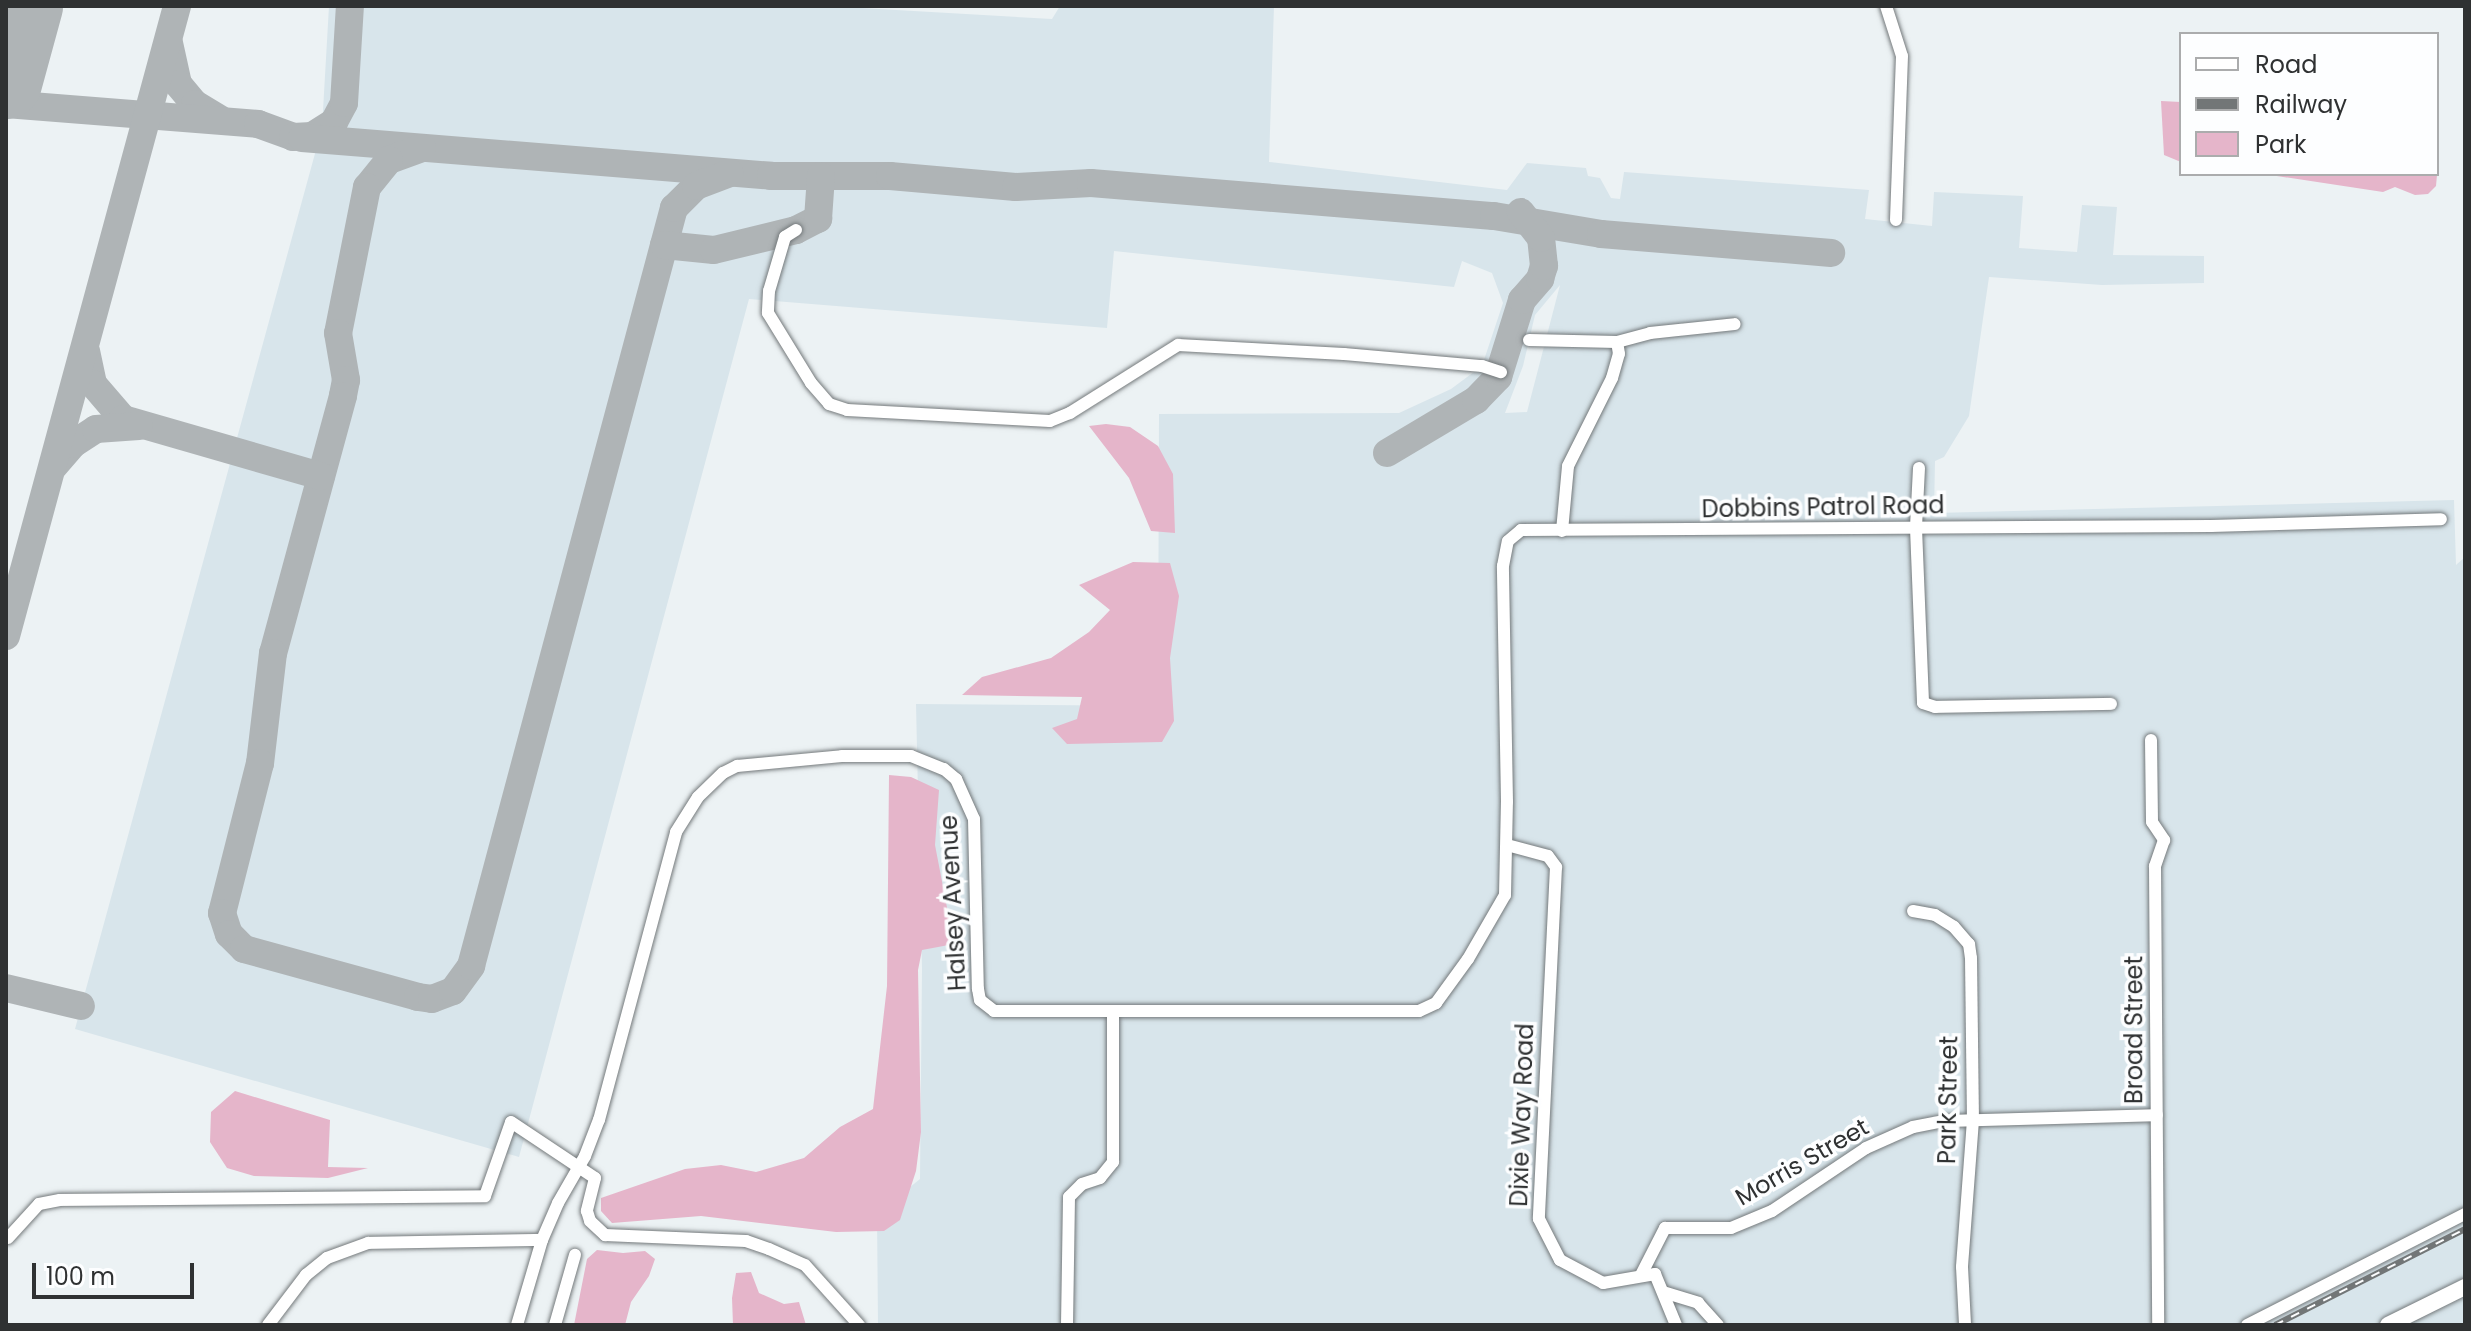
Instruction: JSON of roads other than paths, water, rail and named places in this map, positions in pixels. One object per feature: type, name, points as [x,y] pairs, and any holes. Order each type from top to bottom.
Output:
[{"type":"main road","points":[[2388,1325],[2465,1287]]},
{"type":"street","points":[[1886,6],[1902,56],[1900,185],[1896,220]]},
{"type":"street","points":[[796,230],[785,237],[769,291],[768,313],[811,383],[829,404],[847,410],[1050,421],[1070,413],[1178,345],[1344,354],[1482,366],[1501,372]]},
{"type":"street","points":[[1529,340],[1617,342],[1650,333],[1694,331],[1735,324]]},
{"type":"street","points":[[1562,531],[1568,466],[1612,378],[1619,354],[1617,342]]},
{"type":"street","points":[[1919,468],[1916,528],[1923,703],[1935,707],[2111,704]]},
{"type":"street","name":"Dobbins Patrol Road","points":[[1521,530],[2126,527],[2441,519]]},
{"type":"street","name":"Halsey Avenue","points":[[517,1325],[542,1240],[599,1120],[676,832],[698,797],[723,773],[737,766],[842,756],[899,756],[927,761],[944,769],[963,790],[974,819],[980,1000],[994,1011],[1419,1011],[1436,1003],[1492,920],[1505,895],[1503,566],[1508,541],[1521,530]]},
{"type":"street","name":"Broad Street","points":[[2151,740],[2152,822],[2164,840],[2155,866],[2158,1325]]},
{"type":"street","name":"Dixie Way Road","points":[[1507,845],[1548,856],[1556,867],[1539,1219],[1560,1260],[1603,1283],[1641,1275]]},
{"type":"street","name":"Park Street","points":[[1913,911],[1935,915],[1954,927],[1969,944],[1973,1120],[1962,1267],[1965,1325]]},
{"type":"street","points":[[1067,1325],[1069,1197],[1082,1184],[1100,1178],[1113,1162],[1113,1013]]},
{"type":"street","name":"Morris Street","points":[[1641,1275],[1665,1228],[1731,1228],[1772,1211],[1866,1148],[1891,1136],[1944,1121],[2157,1115]]},
{"type":"street","points":[[8,1238],[39,1204],[60,1200],[485,1196],[511,1122],[595,1178],[587,1211],[590,1221],[605,1235],[746,1241],[769,1249],[805,1265],[859,1325]]},
{"type":"street","points":[[2247,1325],[2465,1214]]},
{"type":"street","points":[[268,1325],[306,1275],[327,1258],[368,1243],[542,1240]]},
{"type":"street","points":[[555,1325],[575,1255]]},
{"type":"street","points":[[1641,1275],[1655,1274],[1676,1325]]},
{"type":"street","points":[[1663,1292],[1698,1303],[1718,1325]]},
{"type":"railway","points":[[2275,1325],[2465,1229]]}]
